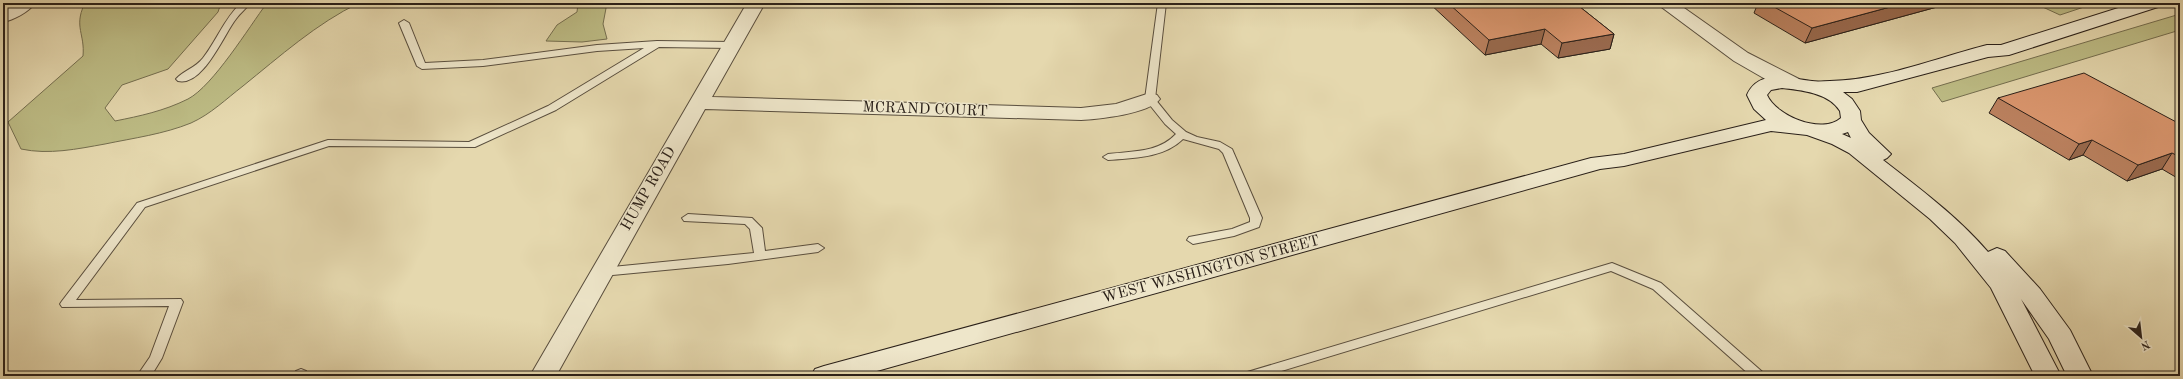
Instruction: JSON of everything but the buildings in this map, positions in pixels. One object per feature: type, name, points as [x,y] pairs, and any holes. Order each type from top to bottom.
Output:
[{"type":"street","points":[[3,17],[26,3]]},
{"type":"street","name":"HUMP ROAD","points":[[543,376],[756,3]]},
{"type":"street","points":[[1656,3],[1687,32],[1748,76],[1758,97],[1775,117],[1802,128],[1839,140],[1856,149],[1938,214],[1963,238],[2001,284],[2048,376]]},
{"type":"street","points":[[1665,3],[1701,31],[1763,72],[1792,83],[1813,87],[1857,86],[1987,51],[2002,51],[2152,3]]},
{"type":"street","points":[[1802,128],[1837,129],[1846,126],[1857,103],[1863,99],[1995,56],[2002,51]]},
{"type":"street","points":[[1758,97],[1767,85],[1792,83]]},
{"type":"street","points":[[1813,87],[1839,98],[1847,106],[1851,117],[1868,145],[1966,221],[1996,254],[2011,275],[2036,300],[2060,336],[2080,376]]},
{"type":"street","name":"WEST WASHINGTON STREET","points":[[1599,163],[1616,154],[1749,114],[1756,110],[1758,97]]},
{"type":"street","name":"MCRAND COURT","points":[[698,103],[1081,114],[1104,113],[1127,109],[1150,99]]},
{"type":"street","name":"WEST WASHINGTON STREET","points":[[824,376],[1599,163],[1624,160],[1753,128],[1771,125],[1802,128]]},
{"type":"lane","points":[[181,79],[193,74],[205,64],[232,18],[246,3]]},
{"type":"lane","points":[[1162,3],[1150,99],[1182,134],[1196,140],[1219,144],[1228,151],[1256,218],[1255,224],[1234,232],[1193,240]]},
{"type":"lane","points":[[404,23],[422,66],[482,63],[597,48],[657,44],[731,45]]},
{"type":"lane","points":[[144,376],[156,358],[177,302],[66,304],[140,205],[328,144],[471,145],[552,108],[657,44]]},
{"type":"lane","points":[[1108,157],[1163,150],[1177,140],[1182,134]]},
{"type":"lane","points":[[688,218],[748,221],[756,228],[760,256]]},
{"type":"lane","points":[[602,272],[760,256],[818,248]]},
{"type":"lane","points":[[1249,376],[1612,267],[1657,286],[1760,376]]},
{"type":"shaded area","points":[[91,3],[221,3],[218,12],[168,69],[122,85],[105,108],[115,121],[170,107],[188,99],[198,92],[219,69],[267,3],[359,3],[313,30],[218,106],[191,123],[149,135],[74,149],[32,151],[21,149],[8,122],[83,56],[80,19],[84,5]]},
{"type":"shaded area","points":[[578,3],[607,3],[603,24],[607,39],[582,42],[546,41],[557,25],[577,12]]},
{"type":"shaded area","points":[[2034,3],[2096,3],[2060,15]]},
{"type":"shaded area","points":[[2180,14],[2180,30],[1942,102],[1932,88]]}]
